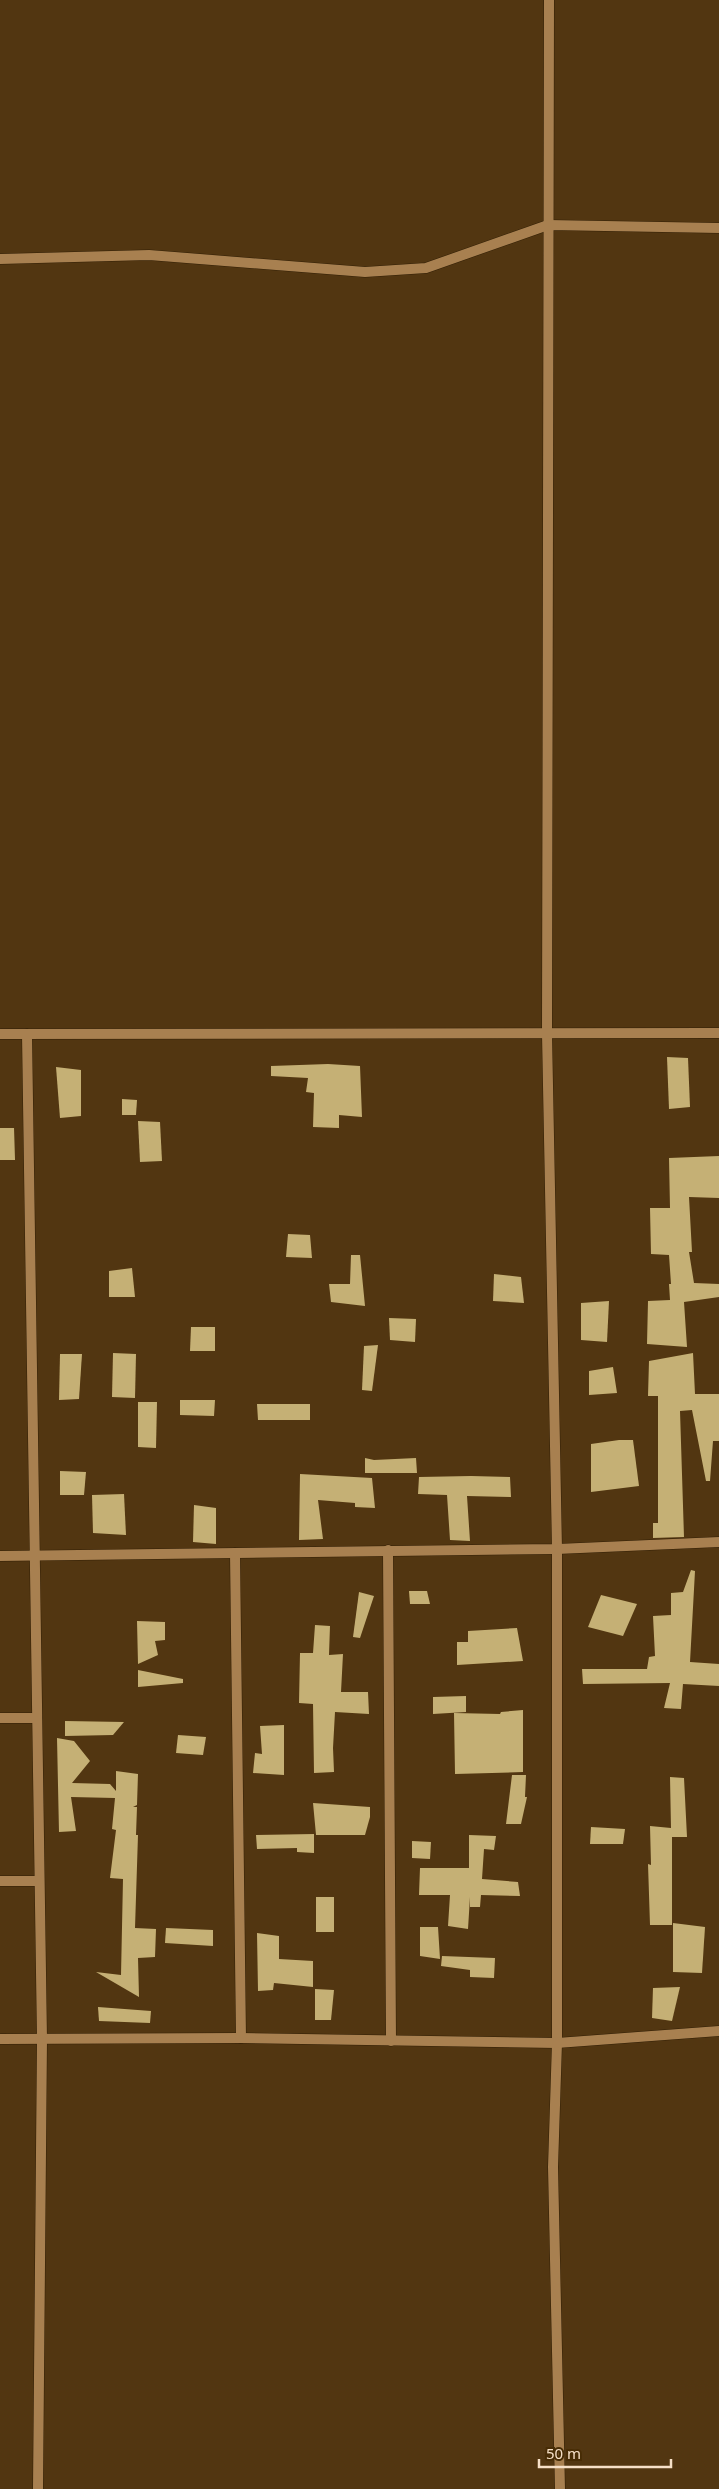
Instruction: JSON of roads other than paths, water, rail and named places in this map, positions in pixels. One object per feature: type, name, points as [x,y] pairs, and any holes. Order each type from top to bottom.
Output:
[{"type":"street","points":[[549,0],[547,1034],[557,1549],[557,2043],[553,2167],[560,2489]]},
{"type":"street","points":[[0,258],[149,256],[365,272],[426,268],[548,225],[719,228]]},
{"type":"street","points":[[0,1034],[719,1033]]},
{"type":"street","points":[[27,1034],[36,1555],[38,1881],[42,2039],[38,2489]]},
{"type":"street","points":[[0,1556],[557,1549],[719,1542]]},
{"type":"street","points":[[388,1550],[391,2041]]},
{"type":"street","points":[[235,1553],[240,2038]]},
{"type":"street","points":[[0,1718],[37,1718]]},
{"type":"street","points":[[0,1881],[38,1881]]},
{"type":"street","points":[[0,2039],[240,2038],[557,2043],[719,2031]]}]
